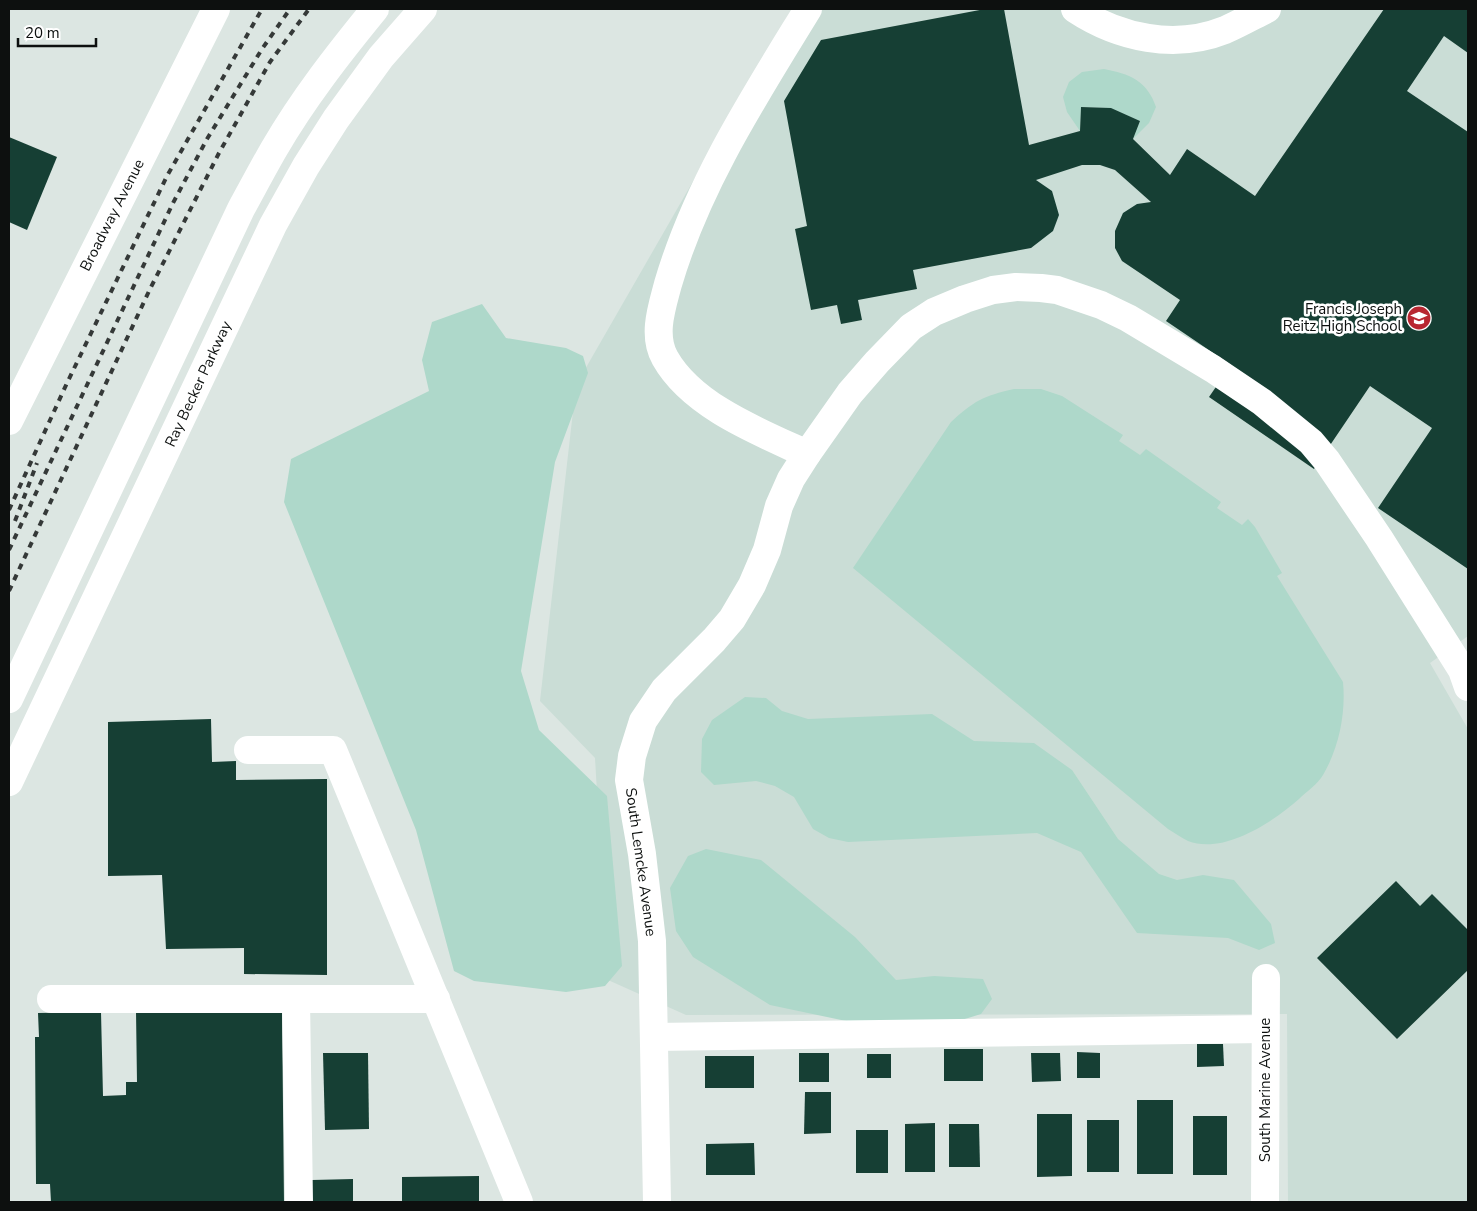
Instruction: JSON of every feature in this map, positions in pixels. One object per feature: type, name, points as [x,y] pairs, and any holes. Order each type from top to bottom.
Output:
[{"type":"street","name":"Broadway Avenue","points":[[9,422],[216,9]]},
{"type":"street","points":[[9,699],[241,209],[275,148],[306,99],[353,35],[375,9]]},
{"type":"street","name":"Ray Becker Parkway","points":[[9,782],[273,225],[306,166],[336,119],[381,57],[423,9]]},
{"type":"street","points":[[806,454],[757,431],[696,394],[677,376],[664,356],[659,338],[660,315],[674,265],[699,200],[753,99],[808,9]]},
{"type":"street","points":[[1075,9],[1113,30],[1146,38],[1174,40],[1207,36],[1226,30],[1267,9]]},
{"type":"street","name":"South Lemcke Avenue","points":[[657,1202],[651,933],[642,854],[629,780],[632,756],[643,721],[664,690],[714,640],[732,619],[752,585],[767,550],[779,506],[790,479],[806,454],[850,393],[876,362],[911,327],[934,312],[964,299],[993,290],[1016,287],[1057,290],[1101,305],[1128,318],[1213,369],[1262,402],[1311,442],[1327,461],[1466,674]]},
{"type":"street","points":[[248,750],[333,750],[519,1202]]},
{"type":"street","name":"South Marine Avenue","points":[[1265,1202],[1266,978]]},
{"type":"street","points":[[50,999],[436,999]]},
{"type":"street","points":[[296,999],[299,1202]]},
{"type":"street","points":[[654,1037],[1265,1029]]},
{"type":"shaded area","points":[[792,9],[1468,9],[1468,636],[1430,663],[1468,729],[1468,1202],[1288,1202],[1287,1014],[686,1015],[608,980],[595,758],[540,701],[576,385]]},
{"type":"green space","points":[[1104,69],[1129,76],[1142,84],[1148,90],[1156,107],[1149,123],[1133,139],[1140,121],[1110,108],[1081,107],[1080,131],[1067,112],[1063,97],[1069,82],[1082,72]]},
{"type":"green space","points":[[482,304],[506,338],[566,348],[583,356],[588,373],[555,462],[521,671],[539,730],[607,796],[622,966],[605,986],[566,992],[474,981],[454,971],[416,830],[284,502],[291,459],[429,391],[422,360],[432,322]]},
{"type":"green space","points":[[1014,389],[1041,389],[1062,396],[1123,435],[1119,441],[1140,455],[1146,449],[1221,502],[1217,508],[1242,525],[1248,519],[1255,527],[1282,573],[1277,576],[1343,682],[1344,694],[1340,730],[1329,765],[1321,778],[1289,808],[1248,834],[1232,840],[1202,844],[1188,841],[1168,829],[853,568],[951,422],[980,400]]},
{"type":"green space","points":[[745,697],[766,698],[782,711],[808,719],[932,714],[974,741],[1034,743],[1072,770],[1118,839],[1159,874],[1177,880],[1203,875],[1234,880],[1271,924],[1275,943],[1259,950],[1228,938],[1137,933],[1081,852],[1037,833],[848,842],[829,838],[813,829],[794,797],[775,786],[756,781],[714,785],[701,772],[702,739],[712,720]]},
{"type":"green space","points":[[706,849],[761,860],[855,937],[896,980],[934,976],[983,979],[992,999],[981,1014],[952,1023],[846,1021],[770,1005],[693,957],[676,931],[670,888],[688,856]]},
{"type":"building","points":[[985,9],[1004,9],[1029,145],[1080,131],[1081,107],[1111,108],[1140,121],[1133,139],[1170,175],[1187,149],[1255,196],[1384,9],[1468,9],[1468,53],[1444,36],[1407,91],[1468,132],[1468,569],[1378,508],[1432,428],[1370,386],[1314,469],[1209,397],[1231,365],[1166,321],[1180,300],[1122,261],[1115,248],[1115,231],[1123,213],[1137,204],[1151,202],[1115,170],[1100,165],[1082,165],[1036,180],[1052,191],[1059,215],[1053,231],[1031,248],[913,270],[917,289],[858,300],[862,320],[841,324],[837,305],[811,310],[795,229],[807,226],[784,101],[821,40]]},
{"type":"building","points":[[9,137],[57,157],[27,230],[9,222]]},
{"type":"building","points":[[211,719],[212,762],[236,761],[236,780],[327,779],[327,975],[244,974],[244,948],[166,949],[162,875],[108,876],[108,722]]},
{"type":"building","points":[[1396,881],[1420,906],[1432,894],[1468,930],[1468,970],[1397,1039],[1317,958]]},
{"type":"building","points":[[136,1011],[282,1011],[284,1202],[51,1202],[50,1184],[36,1184],[35,1037],[39,1037],[38,1013],[101,1012],[103,1096],[126,1095],[126,1082],[137,1082]]},
{"type":"building","points":[[1197,1044],[1223,1044],[1224,1066],[1197,1067]]},
{"type":"building","points":[[944,1049],[983,1049],[983,1081],[944,1081]]},
{"type":"building","points":[[1077,1052],[1100,1053],[1100,1078],[1077,1078]]},
{"type":"building","points":[[323,1053],[368,1053],[369,1129],[325,1130]]},
{"type":"building","points":[[799,1053],[829,1053],[829,1082],[799,1082]]},
{"type":"building","points":[[1031,1053],[1060,1053],[1061,1081],[1032,1082]]},
{"type":"building","points":[[867,1054],[891,1054],[891,1078],[867,1078]]},
{"type":"building","points":[[705,1056],[754,1056],[754,1088],[705,1088]]},
{"type":"building","points":[[805,1092],[831,1092],[831,1133],[804,1134]]},
{"type":"building","points":[[1137,1100],[1173,1100],[1173,1174],[1137,1174]]},
{"type":"building","points":[[1037,1114],[1072,1114],[1072,1176],[1037,1177]]},
{"type":"building","points":[[1193,1116],[1227,1116],[1227,1175],[1193,1175]]},
{"type":"building","points":[[1087,1120],[1119,1120],[1119,1172],[1087,1172]]},
{"type":"building","points":[[935,1123],[935,1172],[905,1172],[905,1124]]},
{"type":"building","points":[[949,1124],[979,1124],[980,1167],[949,1167]]},
{"type":"building","points":[[856,1130],[888,1130],[888,1173],[856,1173]]},
{"type":"building","points":[[754,1143],[755,1175],[706,1175],[706,1144]]},
{"type":"building","points":[[479,1176],[479,1202],[402,1202],[402,1177]]},
{"type":"building","points":[[353,1179],[353,1202],[312,1202],[312,1180]]},
{"type":"railway","points":[[9,510],[67,383],[167,176],[262,9]]},
{"type":"railway","points":[[9,550],[173,203],[207,139],[262,49],[290,9]]},
{"type":"railway","points":[[9,591],[150,289],[219,153],[270,62],[309,9]]},
{"type":"railway","points":[[15,521],[37,463]]},
{"type":"place","name":"Francis Joseph Reitz High School","points":[[1419,318]]}]
